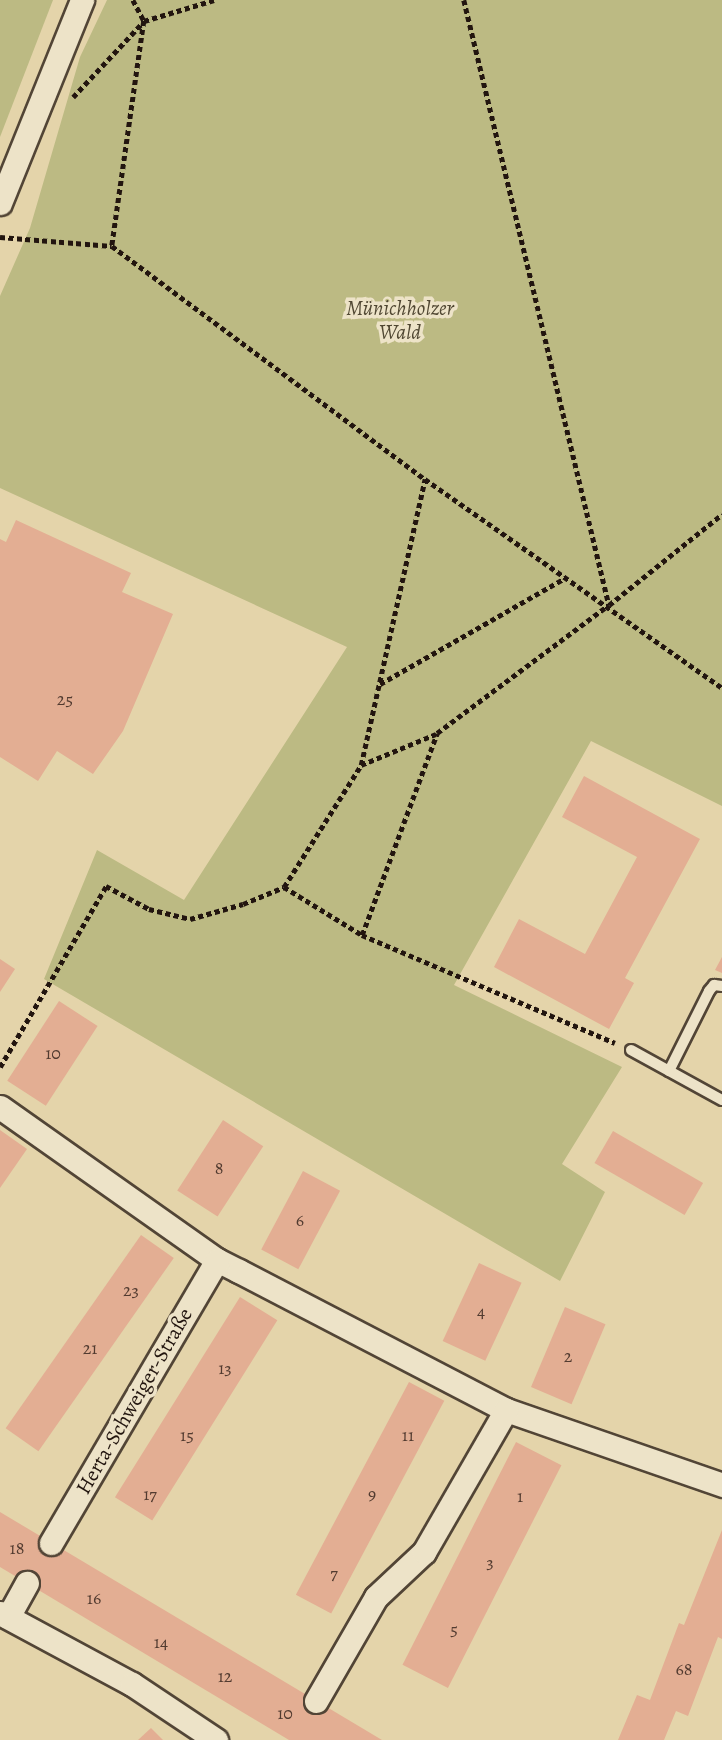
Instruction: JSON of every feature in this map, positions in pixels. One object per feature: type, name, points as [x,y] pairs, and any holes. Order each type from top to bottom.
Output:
[{"type":"street","points":[[0,203],[82,0]]},
{"type":"street","points":[[0,1107],[217,1259],[506,1410],[722,1485]]},
{"type":"street","name":"Herta-Schweiger-Straße","points":[[51,1543],[217,1259]]},
{"type":"street","points":[[316,1701],[376,1597],[424,1552],[506,1410]]},
{"type":"street","points":[[27,1583],[4,1615],[132,1684],[216,1740]]},
{"type":"lane","points":[[668,1071],[709,990],[713,985],[722,986]]},
{"type":"lane","points":[[631,1050],[722,1100]]},
{"type":"path","points":[[112,246],[144,20],[133,0]]},
{"type":"path","points":[[72,98],[144,20],[214,0]]},
{"type":"path","points":[[464,0],[608,605]]},
{"type":"path","points":[[0,237],[112,246],[425,479],[608,605],[722,688]]},
{"type":"path","points":[[0,1067],[106,886],[149,909],[190,919],[243,904],[284,887],[361,765],[425,479]]},
{"type":"path","points":[[361,765],[437,733],[608,605],[722,514]]},
{"type":"path","points":[[379,684],[567,577]]},
{"type":"path","points":[[362,935],[437,733]]},
{"type":"path","points":[[284,887],[362,935],[631,1050]]},
{"type":"green space","points":[[0,0],[53,0],[0,137]]},
{"type":"green space","name":"Münichholzer Wald","points":[[107,0],[722,0],[722,806],[591,741],[454,985],[622,1067],[562,1164],[605,1192],[560,1281],[44,979],[97,850],[184,900],[347,647],[0,488],[0,296],[30,228],[80,57]]},
{"type":"building","points":[[16,520],[131,573],[122,592],[173,614],[123,731],[93,774],[57,751],[38,781],[0,757],[0,539],[6,542]]},
{"type":"building","points":[[584,776],[700,839],[625,978],[634,983],[609,1029],[494,967],[519,919],[585,954],[637,857],[562,817]]},
{"type":"building","points":[[722,957],[722,973],[715,970]]},
{"type":"building","points":[[0,959],[15,969],[0,992]]},
{"type":"building","points":[[59,1001],[98,1026],[46,1106],[7,1081]]},
{"type":"building","points":[[223,1120],[263,1146],[218,1217],[177,1190]]},
{"type":"building","points":[[0,1130],[27,1149],[0,1188]]},
{"type":"building","points":[[613,1131],[703,1183],[685,1215],[594,1163]]},
{"type":"building","points":[[303,1171],[340,1191],[298,1269],[261,1250]]},
{"type":"building","points":[[141,1235],[174,1258],[38,1451],[6,1428]]},
{"type":"building","points":[[479,1263],[522,1283],[485,1361],[443,1341]]},
{"type":"building","points":[[240,1297],[277,1320],[152,1520],[115,1497]]},
{"type":"building","points":[[565,1307],[606,1324],[572,1404],[531,1387]]},
{"type":"building","points":[[409,1382],[444,1401],[331,1614],[296,1595]]},
{"type":"building","points":[[516,1442],[561,1465],[448,1688],[403,1665]]},
{"type":"building","points":[[0,1512],[382,1740],[289,1740],[0,1567]]},
{"type":"building","points":[[722,1530],[722,1639],[718,1637],[688,1716],[676,1711],[664,1740],[618,1740],[637,1695],[650,1700],[679,1623],[684,1625]]},
{"type":"building","points":[[151,1728],[163,1740],[138,1740]]}]
